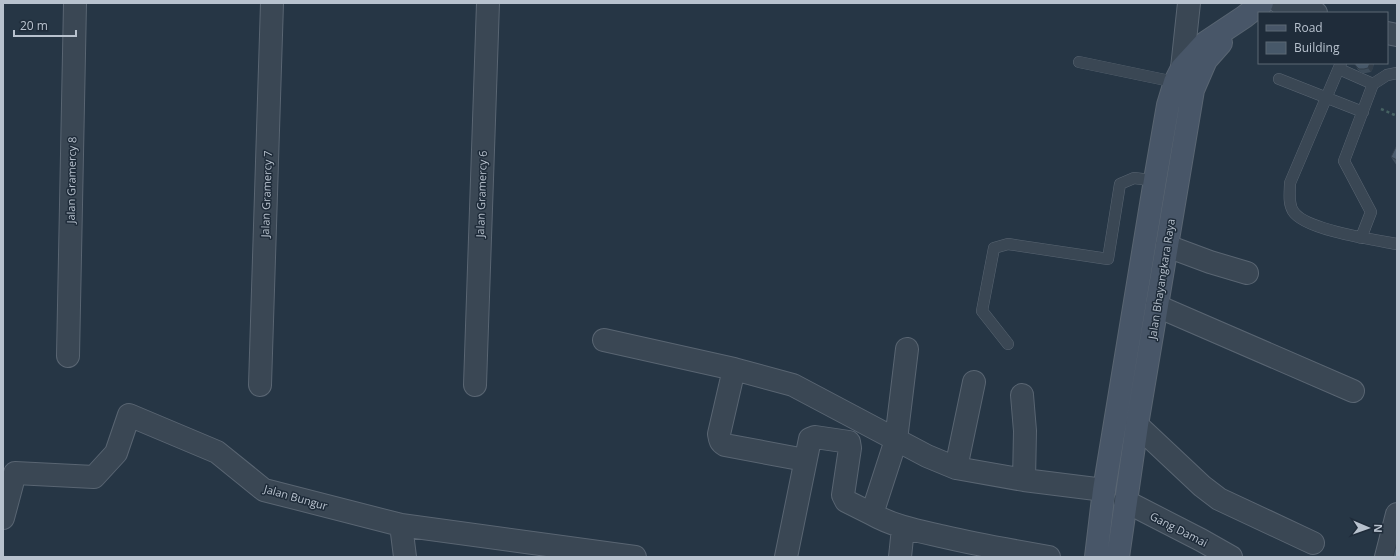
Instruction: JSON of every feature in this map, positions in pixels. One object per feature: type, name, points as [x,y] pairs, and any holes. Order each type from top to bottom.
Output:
[{"type":"main road","points":[[1178,75],[1205,43],[1262,3]]},
{"type":"main road","name":"Jalan Bhayangkara Raya","points":[[1118,557],[1137,425],[1193,90],[1206,60],[1244,17]]},
{"type":"main road","name":"Jalan Bhayangkara Raya","points":[[1096,557],[1104,490],[1155,180],[1168,105],[1178,75]]},
{"type":"main road","points":[[1104,490],[1125,501]]},
{"type":"street","name":"Jalan Gramercy 8","points":[[68,356],[75,3]]},
{"type":"street","name":"Jalan Gramercy 7","points":[[260,385],[272,3]]},
{"type":"street","name":"Jalan Gramercy 6","points":[[475,385],[488,3]]},
{"type":"street","points":[[1178,75],[1190,3]]},
{"type":"street","points":[[1280,3],[1312,12]]},
{"type":"street","points":[[1167,246],[1210,262],[1247,273]]},
{"type":"street","points":[[1157,306],[1353,392]]},
{"type":"street","points":[[604,340],[734,369],[793,385],[927,456],[956,468],[1024,480],[1104,490]]},
{"type":"street","points":[[872,514],[896,440],[907,349]]},
{"type":"street","points":[[734,369],[719,434],[722,443],[725,445],[805,460]]},
{"type":"street","points":[[956,468],[974,382]]},
{"type":"street","points":[[1022,395],[1025,431],[1024,480]]},
{"type":"street","name":"Jalan Bungur","points":[[3,518],[15,473],[94,477],[116,453],[129,415],[217,452],[264,490],[401,524],[635,557]]},
{"type":"street","points":[[1137,425],[1202,486],[1219,499],[1312,543]]},
{"type":"street","points":[[786,557],[809,441],[812,438],[848,442],[850,448],[843,495],[844,498],[846,501],[885,521],[903,528],[1006,553],[1049,557]]},
{"type":"street","name":"Gang Damai","points":[[1125,501],[1199,548],[1231,557]]},
{"type":"street","points":[[1386,557],[1397,514]]},
{"type":"street","points":[[401,524],[405,557]]},
{"type":"street","points":[[900,557],[903,528]]},
{"type":"lane","points":[[1079,62],[1178,75]]},
{"type":"lane","points":[[1372,84],[1340,66],[1290,184],[1289,197],[1292,209],[1297,216],[1307,223],[1361,238],[1397,244]]},
{"type":"lane","points":[[1361,238],[1371,212],[1344,161],[1372,84],[1387,75],[1397,73]]},
{"type":"lane","points":[[1279,79],[1363,112]]},
{"type":"lane","points":[[1008,344],[982,311],[994,248],[1008,244],[1108,259],[1120,184],[1134,178],[1155,180],[1177,185]]},
{"type":"building","points":[[1355,64],[1370,64],[1368,68],[1364,69],[1359,69]]},
{"type":"building","points":[[1397,145],[1397,160],[1391,157]]},
{"type":"building","points":[[1397,542],[1397,557],[1393,557]]}]
